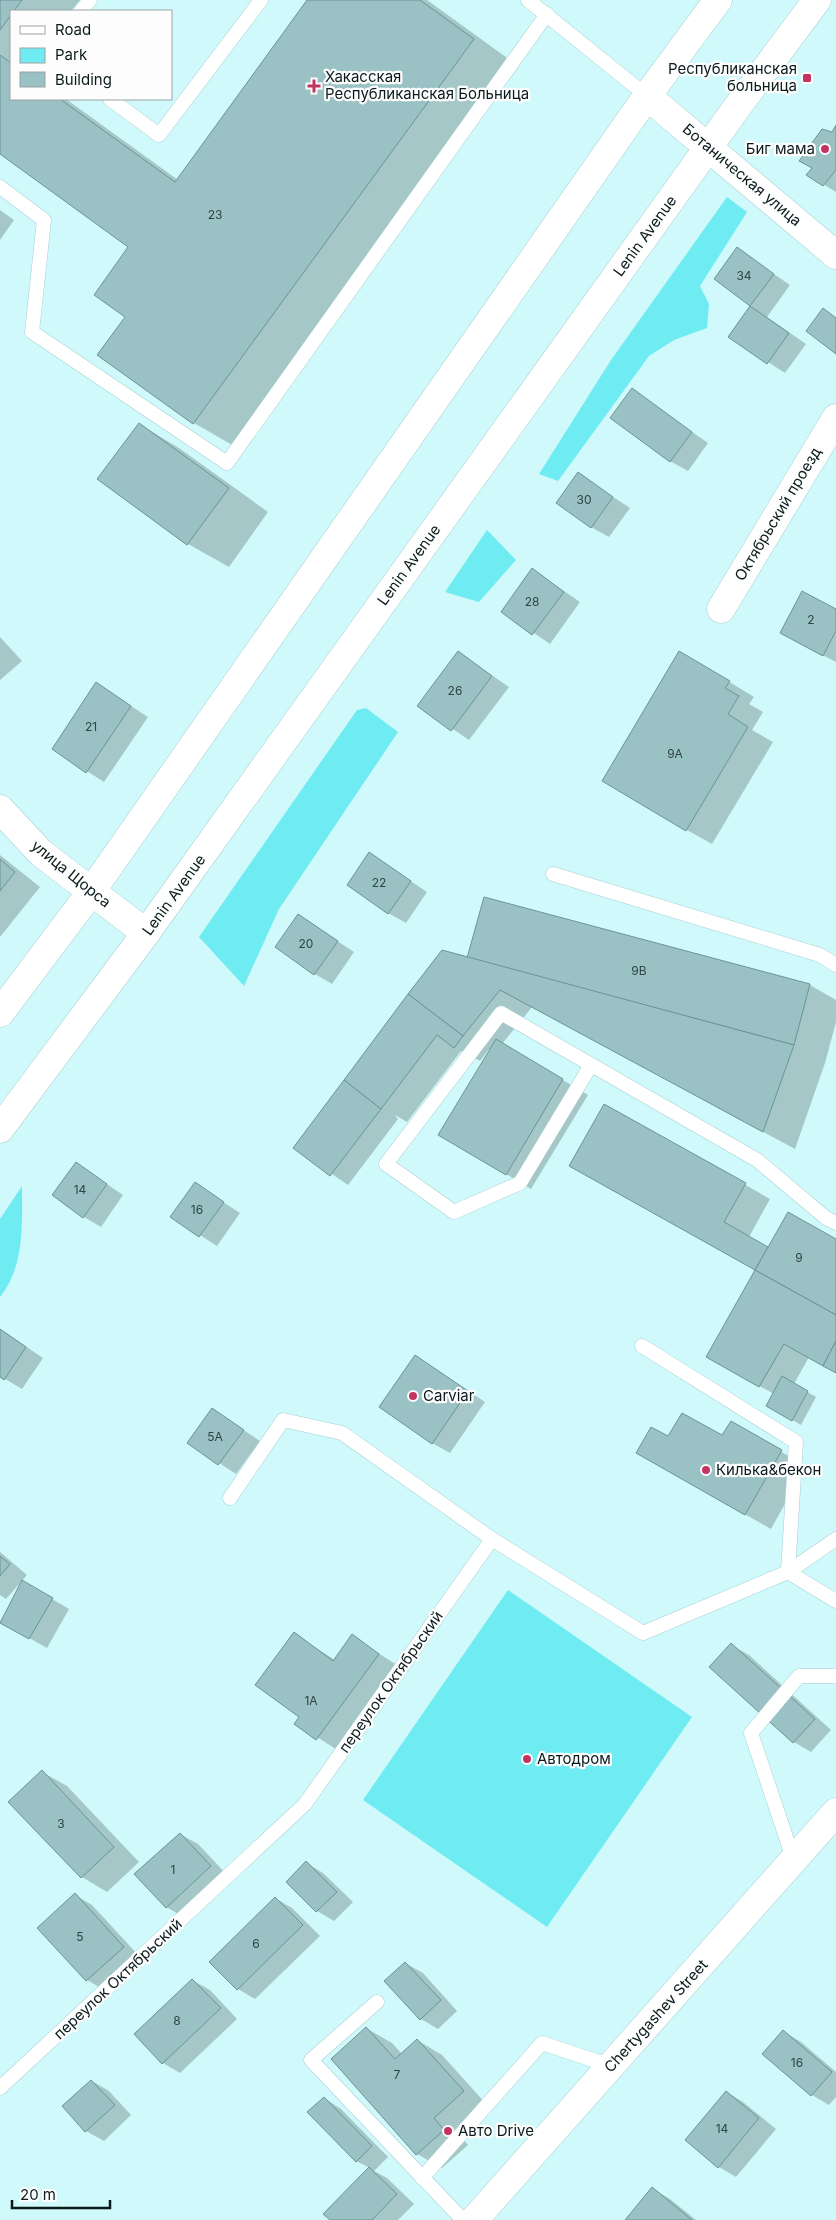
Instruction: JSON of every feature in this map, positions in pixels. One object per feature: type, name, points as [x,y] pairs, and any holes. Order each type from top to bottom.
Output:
[{"type":"street","points":[[0,1013],[91,892],[647,96],[718,0]]},
{"type":"street","name":"Lenin Avenue","points":[[0,1129],[146,933],[709,147],[817,0]]},
{"type":"street","name":"Ботаническая улица","points":[[647,96],[834,249]]},
{"type":"street","name":"Октябрьский проезд","points":[[720,609],[836,418]]},
{"type":"street","name":"улица Щорса","points":[[0,809],[41,853],[146,933]]},
{"type":"street","name":"Chertygashev Street","points":[[474,2220],[836,1812]]},
{"type":"lane","points":[[82,10],[90,0]]},
{"type":"lane","points":[[111,100],[159,135],[261,0]]},
{"type":"lane","points":[[528,0],[647,96]]},
{"type":"lane","points":[[0,187],[44,220],[32,332],[227,463],[547,14]]},
{"type":"lane","points":[[553,874],[820,955],[836,965]]},
{"type":"lane","points":[[590,1065],[520,1183],[454,1212],[386,1164],[501,1013],[757,1160],[826,1218],[836,1223]]},
{"type":"lane","points":[[642,1346],[796,1442],[788,1572]]},
{"type":"lane","points":[[230,1498],[283,1420],[342,1433],[492,1539],[643,1632],[788,1572],[836,1539]]},
{"type":"lane","name":"переулок Октябрьский","points":[[0,2088],[306,1804],[492,1539]]},
{"type":"lane","points":[[788,1572],[836,1601]]},
{"type":"lane","points":[[794,1861],[751,1733],[799,1676],[836,1676]]},
{"type":"lane","points":[[377,2002],[310,2060],[463,2220]]},
{"type":"lane","points":[[422,2178],[542,2043],[611,2066]]},
{"type":"green space","points":[[727,197],[747,212],[700,286],[709,304],[707,328],[674,340],[649,356],[558,481],[539,474],[611,360]]},
{"type":"green space","points":[[487,530],[516,560],[479,602],[445,592]]},
{"type":"green space","points":[[366,708],[398,732],[279,909],[244,986],[199,937],[357,710]]},
{"type":"green space","points":[[22,1186],[22,1230],[18,1258],[8,1285],[0,1297],[0,1219]]},
{"type":"green space","name":"Автодром","points":[[508,1590],[692,1717],[547,1927],[363,1800]]},
{"type":"building","points":[[0,0],[22,0],[15,10],[10,10],[10,16],[0,30]]},
{"type":"building","points":[[307,0],[420,0],[474,39],[193,424],[97,355],[125,317],[94,295],[128,247],[0,154],[0,55],[10,62],[10,100],[61,100],[175,182]]},
{"type":"building","points":[[836,125],[836,170],[823,186],[806,175],[812,168],[799,161],[822,129],[832,132]]},
{"type":"building","points":[[737,247],[774,274],[750,306],[714,279]]},
{"type":"building","points":[[750,306],[789,333],[767,364],[728,337]]},
{"type":"building","points":[[823,308],[836,318],[836,354],[806,331]]},
{"type":"building","points":[[632,388],[692,432],[670,462],[610,418]]},
{"type":"building","points":[[139,423],[229,488],[187,545],[97,479]]},
{"type":"building","points":[[578,472],[613,497],[591,528],[556,503]]},
{"type":"building","points":[[532,568],[564,592],[532,635],[501,612]]},
{"type":"building","points":[[802,591],[836,609],[836,631],[823,656],[780,633]]},
{"type":"building","points":[[458,651],[492,676],[451,731],[417,706]]},
{"type":"building","points":[[679,651],[730,681],[725,688],[739,696],[728,714],[748,727],[686,831],[602,781]]},
{"type":"building","points":[[96,682],[131,706],[86,773],[52,749]]},
{"type":"building","points":[[369,852],[411,881],[388,914],[347,885]]},
{"type":"building","points":[[0,859],[15,872],[0,891]]},
{"type":"building","points":[[484,897],[810,984],[794,1045],[467,958]]},
{"type":"building","points":[[298,914],[338,941],[314,975],[275,947]]},
{"type":"building","points":[[442,950],[794,1045],[763,1132],[500,990],[463,1036],[408,994]]},
{"type":"building","points":[[408,994],[463,1036],[454,1048],[437,1035],[381,1109],[344,1080]]},
{"type":"building","points":[[496,1039],[563,1079],[506,1175],[438,1135]]},
{"type":"building","points":[[344,1080],[381,1109],[330,1176],[293,1148]]},
{"type":"building","points":[[604,1104],[746,1183],[724,1222],[768,1247],[755,1270],[569,1166]]},
{"type":"building","points":[[76,1162],[107,1184],[83,1218],[52,1195]]},
{"type":"building","points":[[195,1182],[224,1202],[199,1237],[170,1217]]},
{"type":"building","points":[[788,1212],[836,1239],[836,1315],[755,1270]]},
{"type":"building","points":[[755,1270],[836,1315],[836,1341],[823,1366],[784,1344],[759,1387],[706,1357]]},
{"type":"building","points":[[0,1329],[26,1347],[4,1380],[0,1377]]},
{"type":"building","points":[[836,1341],[836,1373],[823,1366]]},
{"type":"building","points":[[415,1355],[468,1391],[432,1444],[379,1407]]},
{"type":"building","points":[[782,1376],[808,1391],[792,1421],[766,1406]]},
{"type":"building","points":[[212,1408],[244,1430],[218,1465],[187,1443]]},
{"type":"building","points":[[682,1413],[722,1435],[731,1421],[782,1450],[745,1515],[636,1453],[651,1427],[668,1436]]},
{"type":"building","points":[[0,1556],[10,1564],[0,1576]]},
{"type":"building","points":[[22,1580],[53,1598],[29,1639],[0,1623]]},
{"type":"building","points":[[294,1632],[333,1661],[352,1634],[379,1654],[316,1740],[294,1724],[299,1717],[255,1685]]},
{"type":"building","points":[[731,1643],[815,1719],[793,1743],[709,1667]]},
{"type":"building","points":[[42,1770],[114,1847],[81,1878],[8,1802]]},
{"type":"building","points":[[180,1833],[211,1866],[166,1908],[134,1874]]},
{"type":"building","points":[[306,1861],[337,1892],[316,1912],[286,1882]]},
{"type":"building","points":[[75,1893],[124,1947],[86,1981],[37,1928]]},
{"type":"building","points":[[275,1897],[303,1925],[237,1990],[209,1962]]},
{"type":"building","points":[[405,1962],[441,2000],[420,2020],[384,1981]]},
{"type":"building","points":[[192,1979],[221,2008],[162,2064],[134,2034]]},
{"type":"building","points":[[366,2027],[395,2059],[417,2039],[464,2091],[434,2118],[444,2130],[416,2155],[331,2059]]},
{"type":"building","points":[[783,2030],[832,2072],[811,2096],[762,2054]]},
{"type":"building","points":[[91,2080],[115,2105],[85,2132],[62,2106]]},
{"type":"building","points":[[726,2091],[759,2118],[718,2168],[685,2140]]},
{"type":"building","points":[[324,2097],[372,2146],[356,2162],[307,2112]]},
{"type":"building","points":[[369,2167],[397,2194],[372,2220],[330,2220],[323,2214]]},
{"type":"building","points":[[652,2187],[692,2220],[625,2220]]},
{"type":"place","name":"Республиканская больница","points":[[807,78]]},
{"type":"place","name":"Хакасская Республиканская Больница","points":[[314,86]]},
{"type":"place","name":"Биг мама","points":[[825,149]]},
{"type":"place","name":"Carviar","points":[[413,1396]]},
{"type":"place","name":"Килька&бекон","points":[[706,1470]]},
{"type":"place","name":"Автодром","points":[[527,1759]]},
{"type":"place","name":"Авто Drive","points":[[448,2131]]}]
